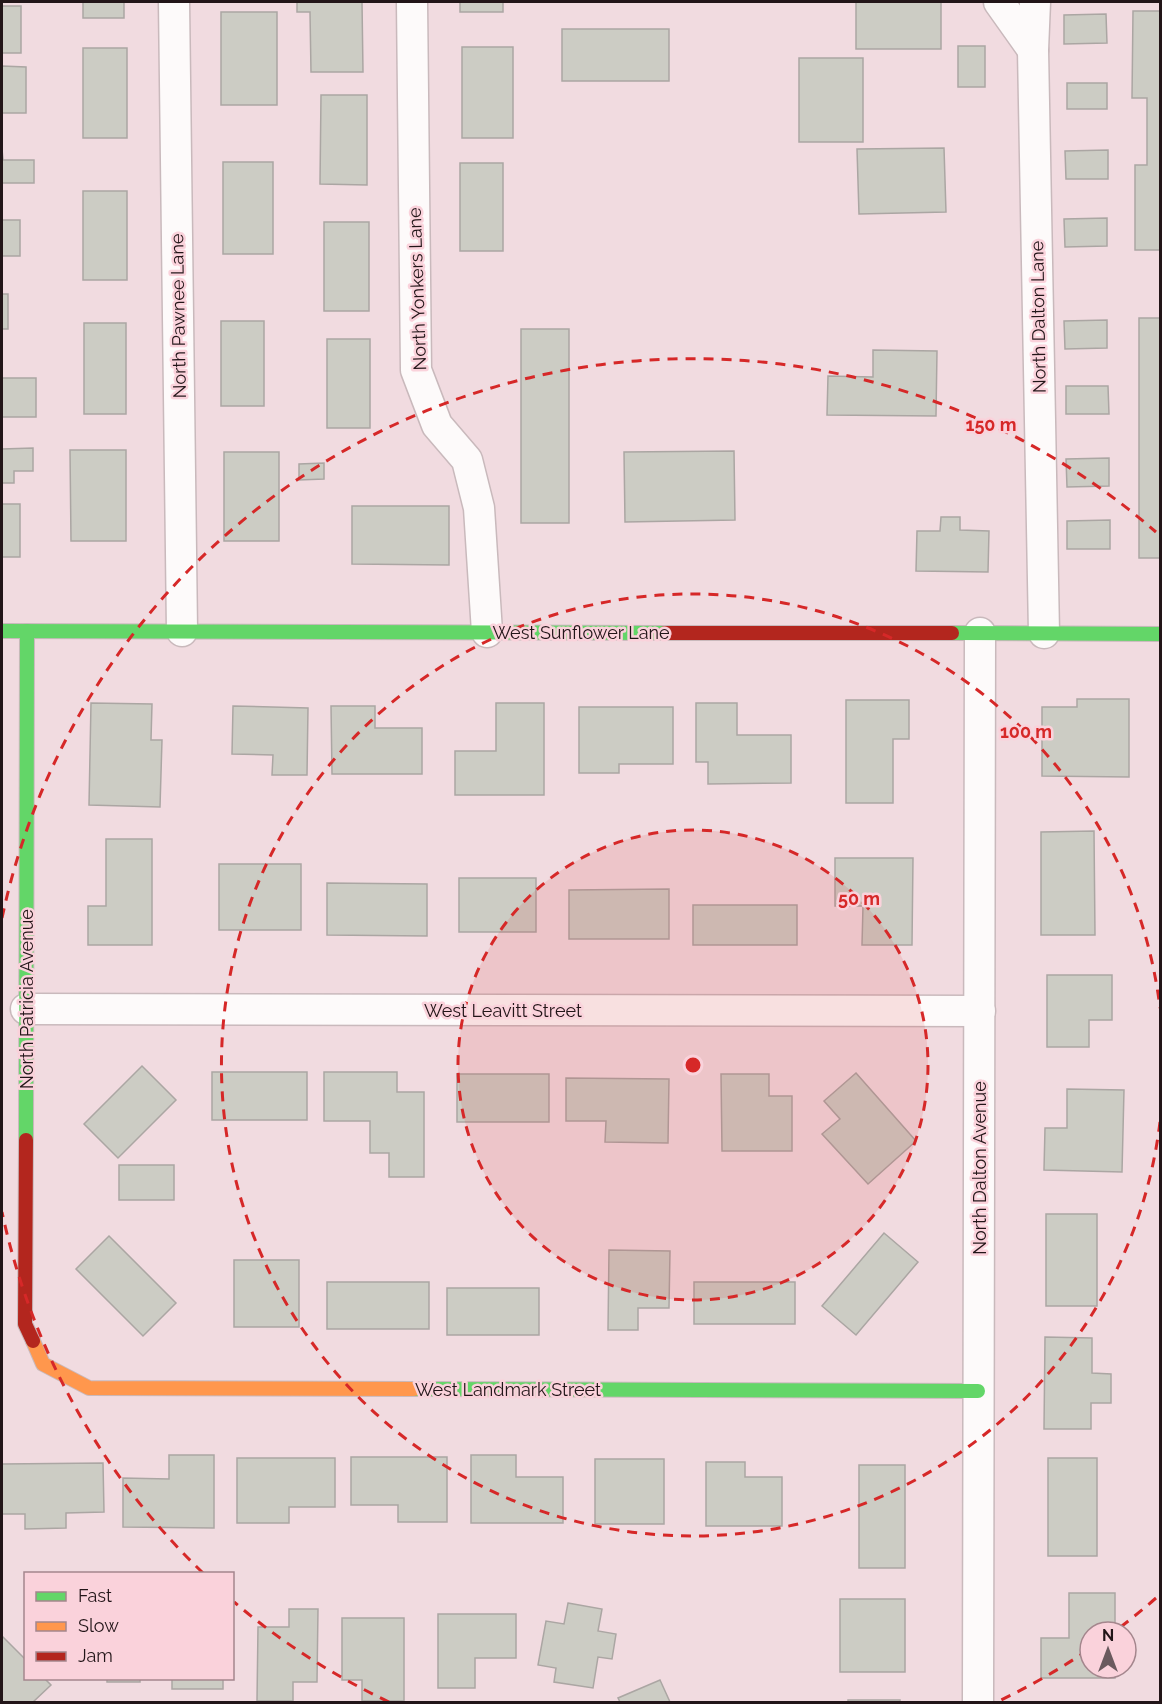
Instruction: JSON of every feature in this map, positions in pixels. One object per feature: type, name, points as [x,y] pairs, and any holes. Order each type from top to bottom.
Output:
[{"type":"street","name":"North Pawnee Lane","points":[[174,2],[182,631]]},
{"type":"street","name":"North Yonkers Lane","points":[[412,2],[416,370],[437,425],[467,460],[479,508],[487,632]]},
{"type":"street","points":[[999,2],[1033,50]]},
{"type":"street","name":"North Dalton Lane","points":[[1035,2],[1033,50],[1044,633]]},
{"type":"street","name":"West Sunflower Lane","points":[[2,631],[1161,634]]},
{"type":"street","name":"North Patricia Avenue","points":[[27,631],[25,1324],[43,1364]]},
{"type":"street","name":"North Dalton Avenue","points":[[978,1702],[981,633]]},
{"type":"street","name":"West Leavitt Street","points":[[26,1009],[980,1011]]},
{"type":"street","name":"West Landmark Street","points":[[43,1364],[89,1388],[978,1391]]},
{"type":"building","points":[[83,2],[124,2],[124,18],[83,18]]},
{"type":"building","points":[[297,2],[362,2],[363,72],[311,72],[310,12],[297,12]]},
{"type":"building","points":[[460,2],[503,2],[503,12],[460,12]]},
{"type":"building","points":[[856,2],[941,2],[941,49],[856,49]]},
{"type":"building","points":[[2,6],[21,6],[21,53],[2,53]]},
{"type":"building","points":[[1133,11],[1160,11],[1160,250],[1135,250],[1135,165],[1147,165],[1147,98],[1132,98]]},
{"type":"building","points":[[221,12],[277,12],[277,105],[221,105]]},
{"type":"building","points":[[1106,14],[1107,43],[1064,44],[1064,15]]},
{"type":"building","points":[[562,29],[669,29],[669,81],[562,81]]},
{"type":"building","points":[[958,46],[985,46],[985,87],[958,87]]},
{"type":"building","points":[[462,47],[513,47],[513,138],[462,138]]},
{"type":"building","points":[[83,48],[127,48],[127,138],[83,138]]},
{"type":"building","points":[[799,58],[863,58],[863,142],[799,142]]},
{"type":"building","points":[[2,66],[26,67],[26,113],[2,113]]},
{"type":"building","points":[[1067,83],[1107,83],[1107,109],[1067,109]]},
{"type":"building","points":[[321,95],[367,95],[367,185],[320,184]]},
{"type":"building","points":[[944,148],[946,212],[859,214],[857,149]]},
{"type":"building","points":[[2,149],[3,160],[34,160],[34,183],[2,183]]},
{"type":"building","points":[[1108,150],[1108,179],[1066,179],[1065,151]]},
{"type":"building","points":[[223,162],[273,162],[273,254],[223,254]]},
{"type":"building","points":[[460,163],[503,163],[503,251],[460,251]]},
{"type":"building","points":[[83,191],[127,191],[127,280],[83,280]]},
{"type":"building","points":[[1107,218],[1107,246],[1065,247],[1064,219]]},
{"type":"building","points":[[2,220],[20,220],[20,256],[2,256]]},
{"type":"building","points":[[324,222],[369,222],[369,311],[324,311]]},
{"type":"building","points":[[2,294],[8,294],[8,329],[2,329]]},
{"type":"building","points":[[1139,318],[1160,318],[1160,558],[1139,558]]},
{"type":"building","points":[[1107,320],[1107,348],[1065,349],[1064,321]]},
{"type":"building","points":[[221,321],[264,321],[264,406],[221,406]]},
{"type":"building","points":[[84,323],[126,323],[126,414],[84,414]]},
{"type":"building","points":[[521,329],[569,329],[569,523],[521,523]]},
{"type":"building","points":[[327,339],[370,339],[370,428],[327,428]]},
{"type":"building","points":[[873,350],[937,351],[936,416],[827,415],[828,376],[873,377]]},
{"type":"building","points":[[2,378],[36,378],[36,417],[2,417]]},
{"type":"building","points":[[1066,386],[1108,386],[1109,414],[1066,414]]},
{"type":"building","points":[[33,448],[33,471],[14,471],[14,483],[2,483],[2,449]]},
{"type":"building","points":[[70,450],[126,450],[126,541],[71,541]]},
{"type":"building","points":[[734,451],[735,520],[625,522],[624,452]]},
{"type":"building","points":[[224,452],[279,452],[279,541],[224,541]]},
{"type":"building","points":[[1109,458],[1109,486],[1067,487],[1066,459]]},
{"type":"building","points":[[324,463],[324,479],[299,480],[299,464]]},
{"type":"building","points":[[2,504],[20,504],[20,557],[2,557]]},
{"type":"building","points":[[352,506],[449,506],[449,565],[352,564]]},
{"type":"building","points":[[941,517],[960,517],[960,530],[989,531],[988,572],[916,571],[917,531],[940,531]]},
{"type":"building","points":[[1110,520],[1110,549],[1067,549],[1067,521]]},
{"type":"building","points":[[1077,699],[1129,699],[1129,777],[1042,776],[1042,707],[1077,707]]},
{"type":"building","points":[[846,700],[909,700],[909,739],[893,739],[893,803],[846,803]]},
{"type":"building","points":[[91,703],[152,704],[151,740],[162,740],[160,807],[89,805]]},
{"type":"building","points":[[496,703],[544,703],[544,795],[455,795],[455,751],[496,751]]},
{"type":"building","points":[[696,703],[737,703],[737,735],[791,735],[791,783],[708,784],[708,762],[696,762]]},
{"type":"building","points":[[233,706],[308,708],[307,775],[272,775],[273,755],[232,754]]},
{"type":"building","points":[[331,706],[375,706],[375,728],[422,728],[422,774],[332,774]]},
{"type":"building","points":[[579,707],[673,707],[673,764],[619,764],[619,773],[579,773]]},
{"type":"building","points":[[1094,831],[1095,935],[1041,935],[1041,832]]},
{"type":"building","points":[[106,839],[152,839],[152,945],[88,945],[88,906],[106,906]]},
{"type":"building","points":[[835,858],[913,858],[912,945],[862,945],[863,906],[835,906]]},
{"type":"building","points":[[219,864],[301,864],[301,930],[219,930]]},
{"type":"building","points":[[459,878],[536,878],[536,932],[459,932]]},
{"type":"building","points":[[327,883],[427,884],[427,936],[327,935]]},
{"type":"building","points":[[669,889],[669,939],[569,939],[569,890]]},
{"type":"building","points":[[693,905],[797,905],[797,945],[693,945]]},
{"type":"building","points":[[1047,975],[1112,975],[1112,1020],[1089,1020],[1089,1047],[1047,1047]]},
{"type":"building","points":[[142,1066],[176,1100],[118,1158],[84,1124]]},
{"type":"building","points":[[212,1072],[307,1072],[307,1120],[212,1120]]},
{"type":"building","points":[[324,1072],[397,1072],[397,1092],[424,1092],[424,1177],[389,1177],[389,1153],[370,1153],[370,1121],[324,1121]]},
{"type":"building","points":[[856,1073],[916,1141],[868,1184],[822,1134],[840,1119],[824,1101]]},
{"type":"building","points":[[457,1074],[549,1074],[549,1122],[457,1122]]},
{"type":"building","points":[[721,1074],[769,1074],[769,1096],[792,1096],[792,1151],[722,1151]]},
{"type":"building","points":[[566,1078],[669,1079],[668,1143],[605,1142],[606,1121],[566,1121]]},
{"type":"building","points":[[1067,1089],[1124,1090],[1122,1172],[1044,1170],[1045,1128],[1067,1128]]},
{"type":"building","points":[[119,1165],[174,1165],[174,1200],[119,1200]]},
{"type":"building","points":[[1046,1214],[1097,1214],[1097,1306],[1046,1306]]},
{"type":"building","points":[[884,1233],[918,1262],[856,1335],[822,1306]]},
{"type":"building","points":[[109,1236],[176,1303],[143,1336],[76,1269]]},
{"type":"building","points":[[609,1250],[670,1251],[669,1308],[638,1308],[638,1330],[608,1330]]},
{"type":"building","points":[[234,1260],[299,1260],[299,1327],[234,1327]]},
{"type":"building","points":[[327,1282],[429,1282],[429,1329],[327,1329]]},
{"type":"building","points":[[694,1282],[795,1282],[795,1324],[694,1324]]},
{"type":"building","points":[[447,1288],[539,1288],[539,1335],[447,1335]]},
{"type":"building","points":[[1045,1337],[1092,1338],[1092,1373],[1111,1374],[1111,1403],[1091,1403],[1091,1429],[1044,1429]]},
{"type":"building","points":[[169,1455],[214,1455],[214,1528],[123,1527],[123,1478],[169,1479]]},
{"type":"building","points":[[471,1455],[516,1455],[516,1477],[563,1477],[563,1523],[471,1523]]},
{"type":"building","points":[[351,1457],[447,1457],[447,1522],[398,1522],[398,1505],[351,1505]]},
{"type":"building","points":[[237,1458],[335,1458],[335,1507],[289,1507],[289,1523],[237,1523]]},
{"type":"building","points":[[1048,1458],[1097,1458],[1097,1556],[1048,1556]]},
{"type":"building","points":[[595,1459],[664,1459],[664,1524],[595,1524]]},
{"type":"building","points":[[706,1462],[745,1462],[745,1477],[782,1477],[782,1526],[706,1526]]},
{"type":"building","points":[[103,1463],[104,1512],[66,1513],[66,1528],[25,1529],[25,1514],[2,1514],[2,1464]]},
{"type":"building","points":[[859,1465],[905,1465],[905,1568],[859,1568]]},
{"type":"building","points":[[1069,1593],[1115,1593],[1115,1620],[1078,1620],[1078,1678],[1041,1678],[1041,1638],[1069,1638]]},
{"type":"building","points":[[840,1599],[905,1599],[905,1672],[840,1672]]},
{"type":"building","points":[[568,1603],[602,1609],[598,1631],[616,1634],[612,1659],[598,1657],[593,1688],[554,1682],[556,1668],[538,1665],[546,1621],[564,1624]]},
{"type":"building","points":[[289,1609],[318,1609],[317,1682],[293,1682],[293,1701],[257,1701],[258,1627],[289,1627]]},
{"type":"building","points":[[438,1614],[516,1614],[516,1658],[475,1658],[475,1688],[438,1688]]},
{"type":"building","points":[[342,1618],[404,1618],[404,1701],[362,1701],[362,1680],[342,1680]]},
{"type":"building","points":[[2,1636],[24,1658],[24,1680],[46,1680],[51,1685],[33,1702],[2,1702]]},
{"type":"building","points":[[107,1680],[140,1680],[140,1682],[107,1682]]},
{"type":"building","points":[[172,1680],[223,1680],[223,1689],[172,1689]]},
{"type":"building","points":[[660,1680],[670,1702],[620,1702],[618,1698]]},
{"type":"building","points":[[848,1700],[900,1700],[900,1702],[848,1702]]},
{"type":"traffic: fast","points":[[2,631],[665,633]]},
{"type":"traffic: fast","points":[[26,1140],[27,631]]},
{"type":"traffic: fast","points":[[952,633],[1160,634]]},
{"type":"traffic: fast","points":[[414,1389],[978,1391]]},
{"type":"traffic: slow","points":[[33,1341],[43,1364],[89,1388],[414,1389]]},
{"type":"traffic: jam","points":[[665,633],[952,633]]},
{"type":"traffic: jam","points":[[26,1140],[25,1324],[33,1341]]}]
